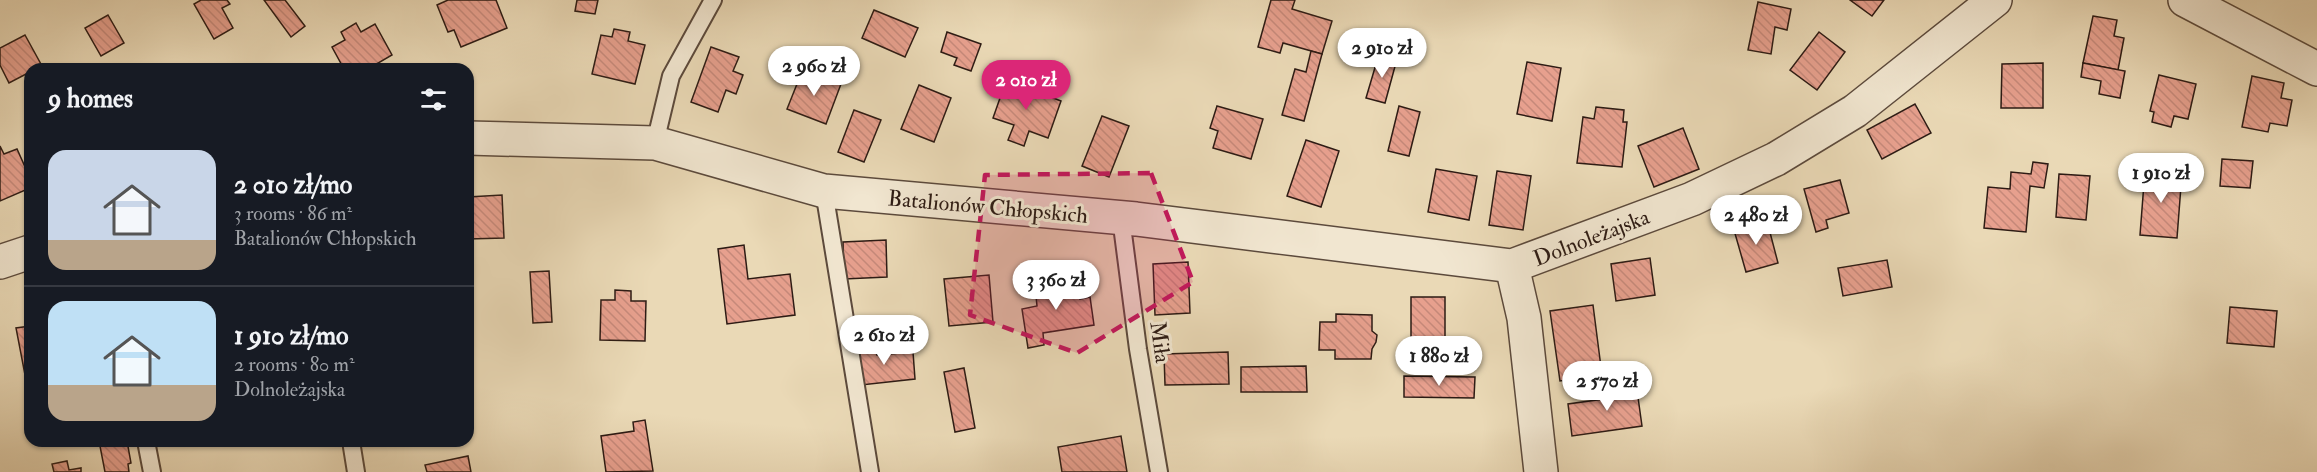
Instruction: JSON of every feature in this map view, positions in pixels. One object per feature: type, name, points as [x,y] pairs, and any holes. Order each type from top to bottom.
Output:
[{"type":"street","name":"Dolnoleżajska","points":[[1541,472],[1524,318],[1512,266],[1692,198],[1776,159],[1855,111],[1995,0]]},
{"type":"street","points":[[2185,0],[2317,69]]},
{"type":"street","name":"Batalionów Chłopskich","points":[[474,138],[655,143],[824,192],[1121,218],[1512,266]]},
{"type":"street","points":[[0,262],[24,254]]},
{"type":"lane","points":[[655,143],[671,76],[713,0]]},
{"type":"lane","points":[[824,192],[870,472]]},
{"type":"lane","name":"Miła","points":[[1121,218],[1138,348],[1159,472]]},
{"type":"lane","points":[[147,447],[152,472]]},
{"type":"lane","points":[[352,447],[356,472]]},
{"type":"highlighted area","points":[[1151,173],[1193,282],[1077,353],[970,315],[985,175]]},
{"type":"building","points":[[201,0],[227,0],[230,4],[222,8],[233,28],[214,39],[194,4]]},
{"type":"building","points":[[264,0],[285,0],[305,26],[291,37]]},
{"type":"building","points":[[448,0],[496,0],[507,28],[461,47],[454,30],[448,32],[437,5]]},
{"type":"building","points":[[577,0],[598,0],[595,14],[575,11]]},
{"type":"building","points":[[1271,0],[1295,0],[1292,9],[1332,21],[1322,54],[1283,43],[1280,53],[1258,47]]},
{"type":"building","points":[[1850,0],[1884,0],[1872,16]]},
{"type":"building","points":[[1758,2],[1791,9],[1787,30],[1775,27],[1771,54],[1748,50]]},
{"type":"building","points":[[874,10],[918,28],[905,57],[862,38]]},
{"type":"building","points":[[108,15],[124,43],[101,56],[85,28]]},
{"type":"building","points":[[2093,16],[2117,20],[2114,36],[2124,38],[2118,70],[2083,63]]},
{"type":"building","points":[[356,23],[361,32],[375,24],[392,55],[378,63],[341,63],[332,47],[345,40],[341,32]]},
{"type":"building","points":[[614,29],[630,32],[628,41],[645,45],[635,84],[592,74],[601,35],[612,37]]},
{"type":"building","points":[[947,32],[981,44],[971,71],[954,65],[957,58],[941,52]]},
{"type":"building","points":[[1819,32],[1845,52],[1817,90],[1790,70]]},
{"type":"building","points":[[25,35],[40,63],[24,63],[24,75],[9,83],[0,65],[0,48]]},
{"type":"building","points":[[711,47],[739,57],[733,71],[743,75],[736,94],[726,90],[718,112],[691,102]]},
{"type":"building","points":[[1311,51],[1322,54],[1304,121],[1282,115],[1295,69],[1306,72]]},
{"type":"building","points":[[1379,54],[1397,59],[1385,103],[1366,98]]},
{"type":"building","points":[[1527,62],[1561,68],[1552,121],[1517,114]]},
{"type":"building","points":[[2043,63],[2043,108],[2001,108],[2002,64]]},
{"type":"building","points":[[2083,63],[2125,71],[2120,98],[2099,94],[2101,81],[2081,77]]},
{"type":"building","points":[[803,69],[841,84],[826,124],[787,109]]},
{"type":"building","points":[[2159,75],[2196,84],[2188,119],[2174,116],[2171,127],[2152,122],[2154,112],[2150,111]]},
{"type":"building","points":[[2252,76],[2284,83],[2281,98],[2292,100],[2287,126],[2270,123],[2268,132],[2242,127]]},
{"type":"building","points":[[1020,77],[1029,80],[1027,88],[1061,101],[1048,138],[1029,131],[1024,146],[1008,140],[1014,125],[993,118],[1006,81],[1017,84]]},
{"type":"building","points":[[919,85],[951,98],[934,142],[901,129]]},
{"type":"building","points":[[1915,104],[1931,133],[1882,159],[1867,130]]},
{"type":"building","points":[[1217,106],[1263,119],[1251,159],[1213,148],[1218,131],[1210,128]]},
{"type":"building","points":[[1399,106],[1420,112],[1409,156],[1388,151]]},
{"type":"building","points":[[1596,107],[1624,110],[1623,122],[1627,122],[1622,167],[1577,163],[1583,117],[1594,119]]},
{"type":"building","points":[[854,110],[881,120],[864,162],[838,152]]},
{"type":"building","points":[[1102,116],[1129,126],[1109,177],[1082,166]]},
{"type":"building","points":[[1683,128],[1699,169],[1654,187],[1638,146]]},
{"type":"building","points":[[1306,140],[1339,151],[1321,207],[1287,196]]},
{"type":"building","points":[[0,146],[4,154],[17,149],[24,165],[24,191],[0,201]]},
{"type":"building","points":[[2222,159],[2253,161],[2250,188],[2220,186]]},
{"type":"building","points":[[2033,162],[2048,164],[2044,188],[2030,186],[2026,232],[1984,228],[1988,187],[2010,189],[2011,172],[2031,174]]},
{"type":"building","points":[[1436,169],[1477,176],[1469,220],[1428,212]]},
{"type":"building","points":[[2145,170],[2182,173],[2177,238],[2140,235]]},
{"type":"building","points":[[1497,171],[1531,176],[1523,230],[1489,225]]},
{"type":"building","points":[[2059,174],[2090,176],[2086,220],[2056,217]]},
{"type":"building","points":[[1840,180],[1849,213],[1826,220],[1828,228],[1816,232],[1804,189]]},
{"type":"building","points":[[502,195],[504,238],[474,239],[474,197]]},
{"type":"building","points":[[1767,221],[1778,263],[1746,272],[1734,230]]},
{"type":"building","points":[[886,240],[887,277],[844,279],[843,242]]},
{"type":"building","points":[[744,245],[748,279],[790,274],[795,315],[727,324],[718,249]]},
{"type":"building","points":[[1650,258],[1655,295],[1616,301],[1611,264]]},
{"type":"building","points":[[1887,260],[1892,287],[1843,296],[1838,268]]},
{"type":"building","points":[[1188,262],[1190,313],[1155,315],[1153,264]]},
{"type":"building","points":[[549,271],[552,322],[533,323],[530,272]]},
{"type":"building","points":[[989,275],[993,322],[949,326],[944,279]]},
{"type":"building","points":[[1077,280],[1080,299],[1090,297],[1094,325],[1043,333],[1044,345],[1028,348],[1022,309],[1037,306],[1035,286]]},
{"type":"building","points":[[615,290],[631,291],[631,301],[646,301],[645,341],[600,340],[601,300],[615,300]]},
{"type":"building","points":[[1411,297],[1445,297],[1445,343],[1450,344],[1450,354],[1411,354]]},
{"type":"building","points":[[1593,305],[1602,375],[1560,381],[1550,311]]},
{"type":"building","points":[[2230,307],[2277,311],[2274,347],[2227,343]]},
{"type":"building","points":[[1336,314],[1372,315],[1372,331],[1377,335],[1371,359],[1335,359],[1335,350],[1319,350],[1320,322],[1336,322]]},
{"type":"building","points":[[24,327],[24,370],[16,328]]},
{"type":"building","points":[[876,344],[877,355],[913,352],[915,379],[861,385],[855,347]]},
{"type":"building","points":[[1228,352],[1229,384],[1165,385],[1164,354]]},
{"type":"building","points":[[1306,366],[1307,392],[1241,392],[1241,367]]},
{"type":"building","points":[[964,368],[975,428],[955,432],[944,372]]},
{"type":"building","points":[[1404,376],[1475,377],[1474,398],[1404,397]]},
{"type":"building","points":[[1636,383],[1642,426],[1572,436],[1568,404],[1611,398],[1609,387]]},
{"type":"building","points":[[645,420],[653,471],[606,472],[601,436],[634,431],[633,422]]},
{"type":"building","points":[[1121,436],[1127,472],[1062,472],[1058,447]]},
{"type":"building","points":[[100,447],[128,447],[131,463],[128,464],[129,472],[105,472]]},
{"type":"building","points":[[468,456],[471,472],[427,472],[425,465]]},
{"type":"building","points":[[67,461],[69,470],[81,468],[81,472],[54,472],[52,464]]}]
